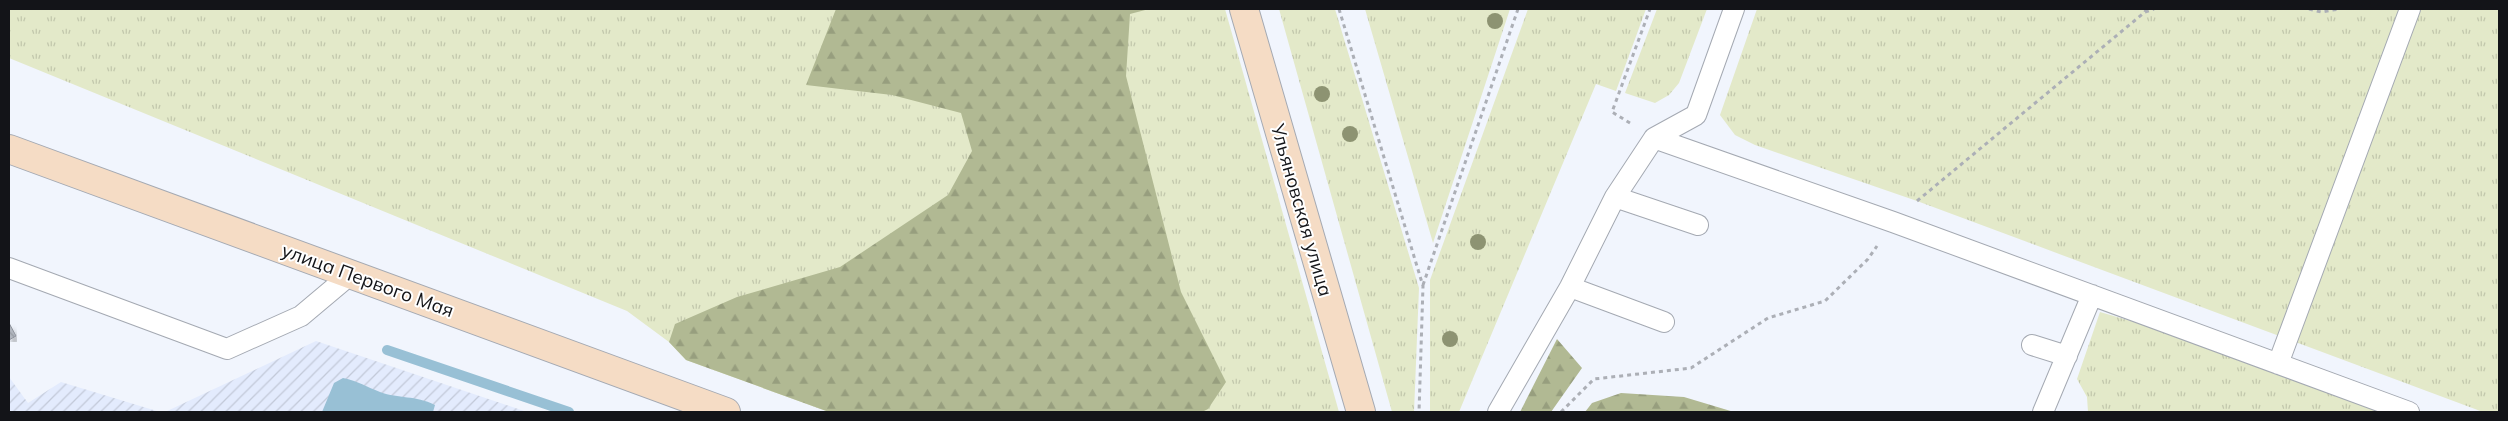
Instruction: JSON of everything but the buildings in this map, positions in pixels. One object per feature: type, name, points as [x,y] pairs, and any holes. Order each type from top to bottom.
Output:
[{"type":"street","name":"Ульяновская улица","points":[[1244,9],[1361,412]]},
{"type":"street","name":"улица Первого Мая","points":[[9,149],[726,412]]},
{"type":"lane","points":[[1498,412],[1570,287],[1615,197],[1654,138],[1696,114],[1734,9]]},
{"type":"lane","points":[[2278,364],[2410,9]]},
{"type":"lane","points":[[1654,138],[2092,295],[2278,364],[2386,408],[2409,412]]},
{"type":"lane","points":[[1615,197],[1698,225]]},
{"type":"lane","points":[[9,268],[227,349],[301,316],[351,274]]},
{"type":"lane","points":[[1570,287],[1664,322]]},
{"type":"lane","points":[[2043,412],[2092,295]]},
{"type":"lane","points":[[2032,344],[2067,356]]},
{"type":"path","points":[[1339,9],[1423,286]]},
{"type":"path","points":[[1419,412],[1423,286],[1518,9]]},
{"type":"path","points":[[1650,9],[1612,112],[1654,138]]},
{"type":"path","points":[[2145,12],[2154,9]]},
{"type":"path","points":[[2309,9],[2321,12],[2339,9]]},
{"type":"shaded area","points":[[316,341],[527,412],[165,412]]},
{"type":"shaded area","points":[[9,377],[28,403],[61,382],[160,412],[9,412]]},
{"type":"green space","points":[[9,9],[1225,9],[1339,412],[829,412],[686,360],[669,342],[627,311],[9,58]]},
{"type":"green space","points":[[836,9],[1149,9],[1130,14],[1126,76],[1181,292],[1226,382],[1208,409],[1202,412],[829,412],[686,360],[669,342],[675,324],[737,297],[840,267],[948,195],[972,151],[961,113],[892,95],[806,85]]},
{"type":"green space","points":[[1279,9],[1335,9],[1419,288],[1414,412],[1392,412]]},
{"type":"green space","points":[[1365,9],[1510,9],[1433,243]]},
{"type":"green space","points":[[1528,9],[1646,9],[1616,91],[1596,84],[1459,412],[1430,412],[1430,280]]},
{"type":"green space","points":[[1657,9],[1707,9],[1679,83],[1669,95],[1655,103],[1625,93]]},
{"type":"green space","points":[[1757,9],[2320,9],[2326,11],[2327,9],[2499,9],[2499,412],[2483,412],[1917,201],[1755,145],[1735,135],[1720,115]]},
{"type":"green space","points":[[2100,312],[2278,364],[2385,412],[2088,412],[2087,397],[2077,379]]},
{"type":"green space","points":[[1557,339],[1582,368],[1551,412],[1520,412]]},
{"type":"green space","points":[[1621,393],[1684,397],[1734,412],[1585,412],[1592,403]]},
{"type":"water","points":[[343,378],[387,394],[428,402],[435,405],[433,412],[322,412],[334,383]]},
{"type":"waterway","points":[[387,350],[569,412]]}]
